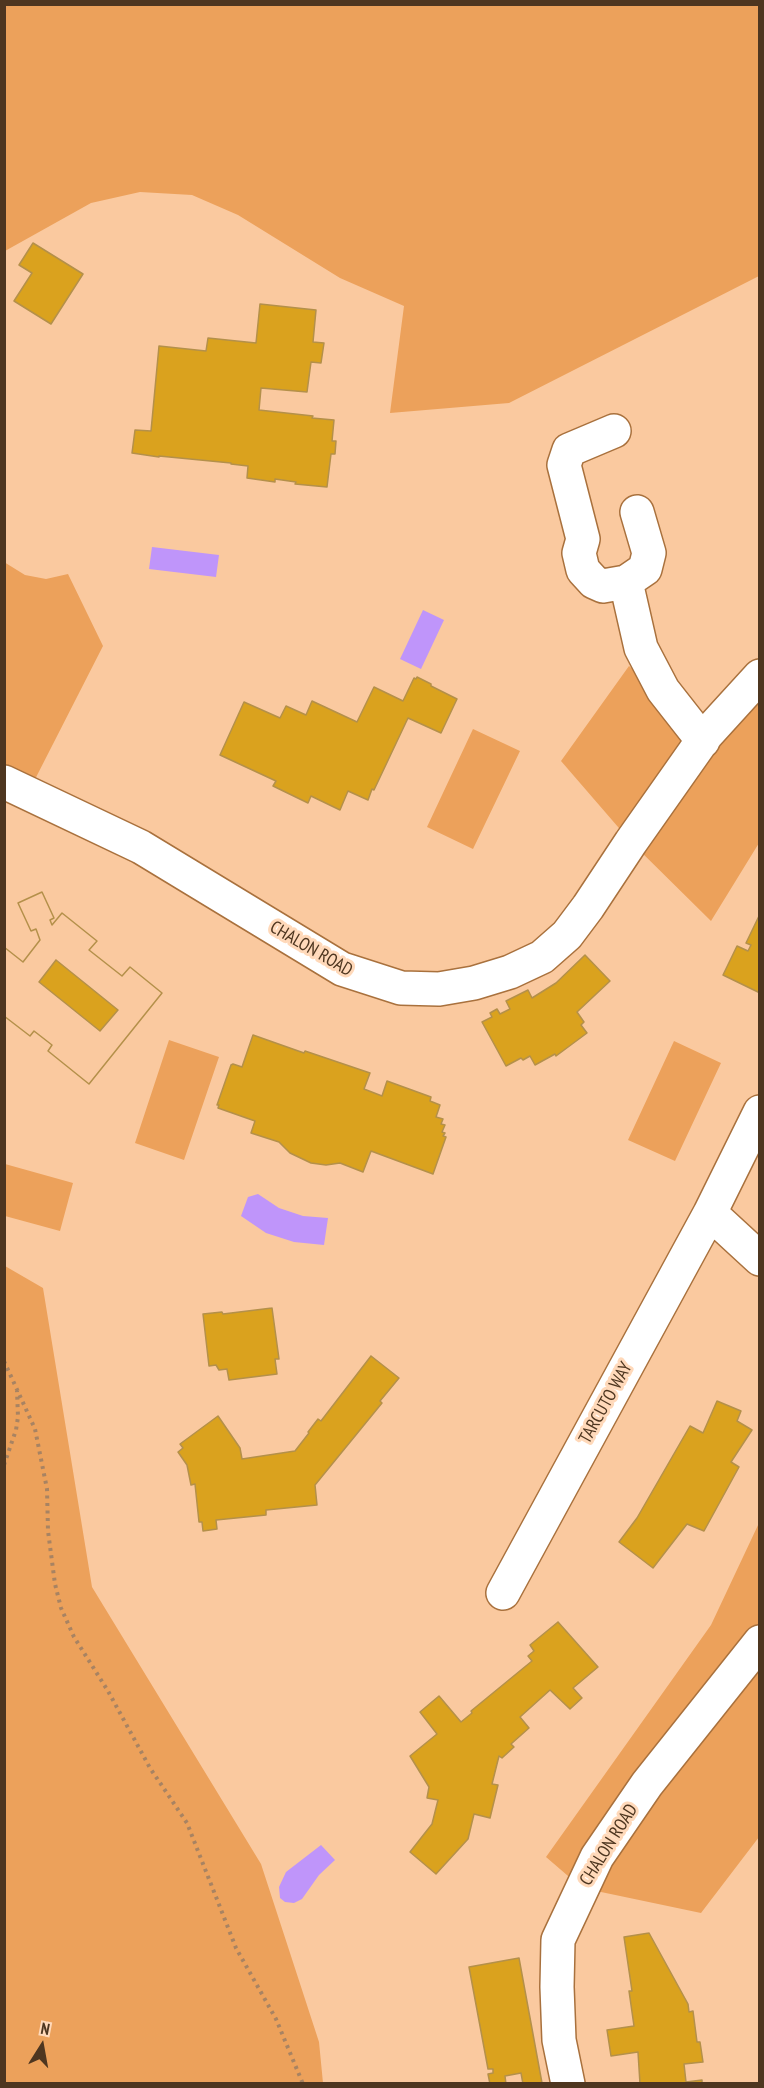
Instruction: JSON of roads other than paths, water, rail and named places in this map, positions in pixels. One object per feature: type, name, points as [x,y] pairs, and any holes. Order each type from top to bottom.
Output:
[{"type":"street","points":[[614,431],[568,450],[564,465],[583,539],[579,553],[583,570],[594,582],[603,586],[626,582],[645,569],[649,553],[637,512]]},
{"type":"street","points":[[626,582],[642,648],[663,690],[703,741]]},
{"type":"street","name":"CHALON ROAD","points":[[4,782],[141,847],[342,969],[401,988],[439,989],[474,983],[510,972],[542,957],[567,935],[703,741],[759,676]]},
{"type":"street","points":[[759,1112],[710,1213],[759,1258]]},
{"type":"street","name":"TARCUTO WAY","points":[[503,1593],[710,1213]]},
{"type":"street","name":"CHALON ROAD","points":[[568,2084],[560,2040],[557,1988],[558,1940],[597,1857],[647,1784],[759,1642]]}]
